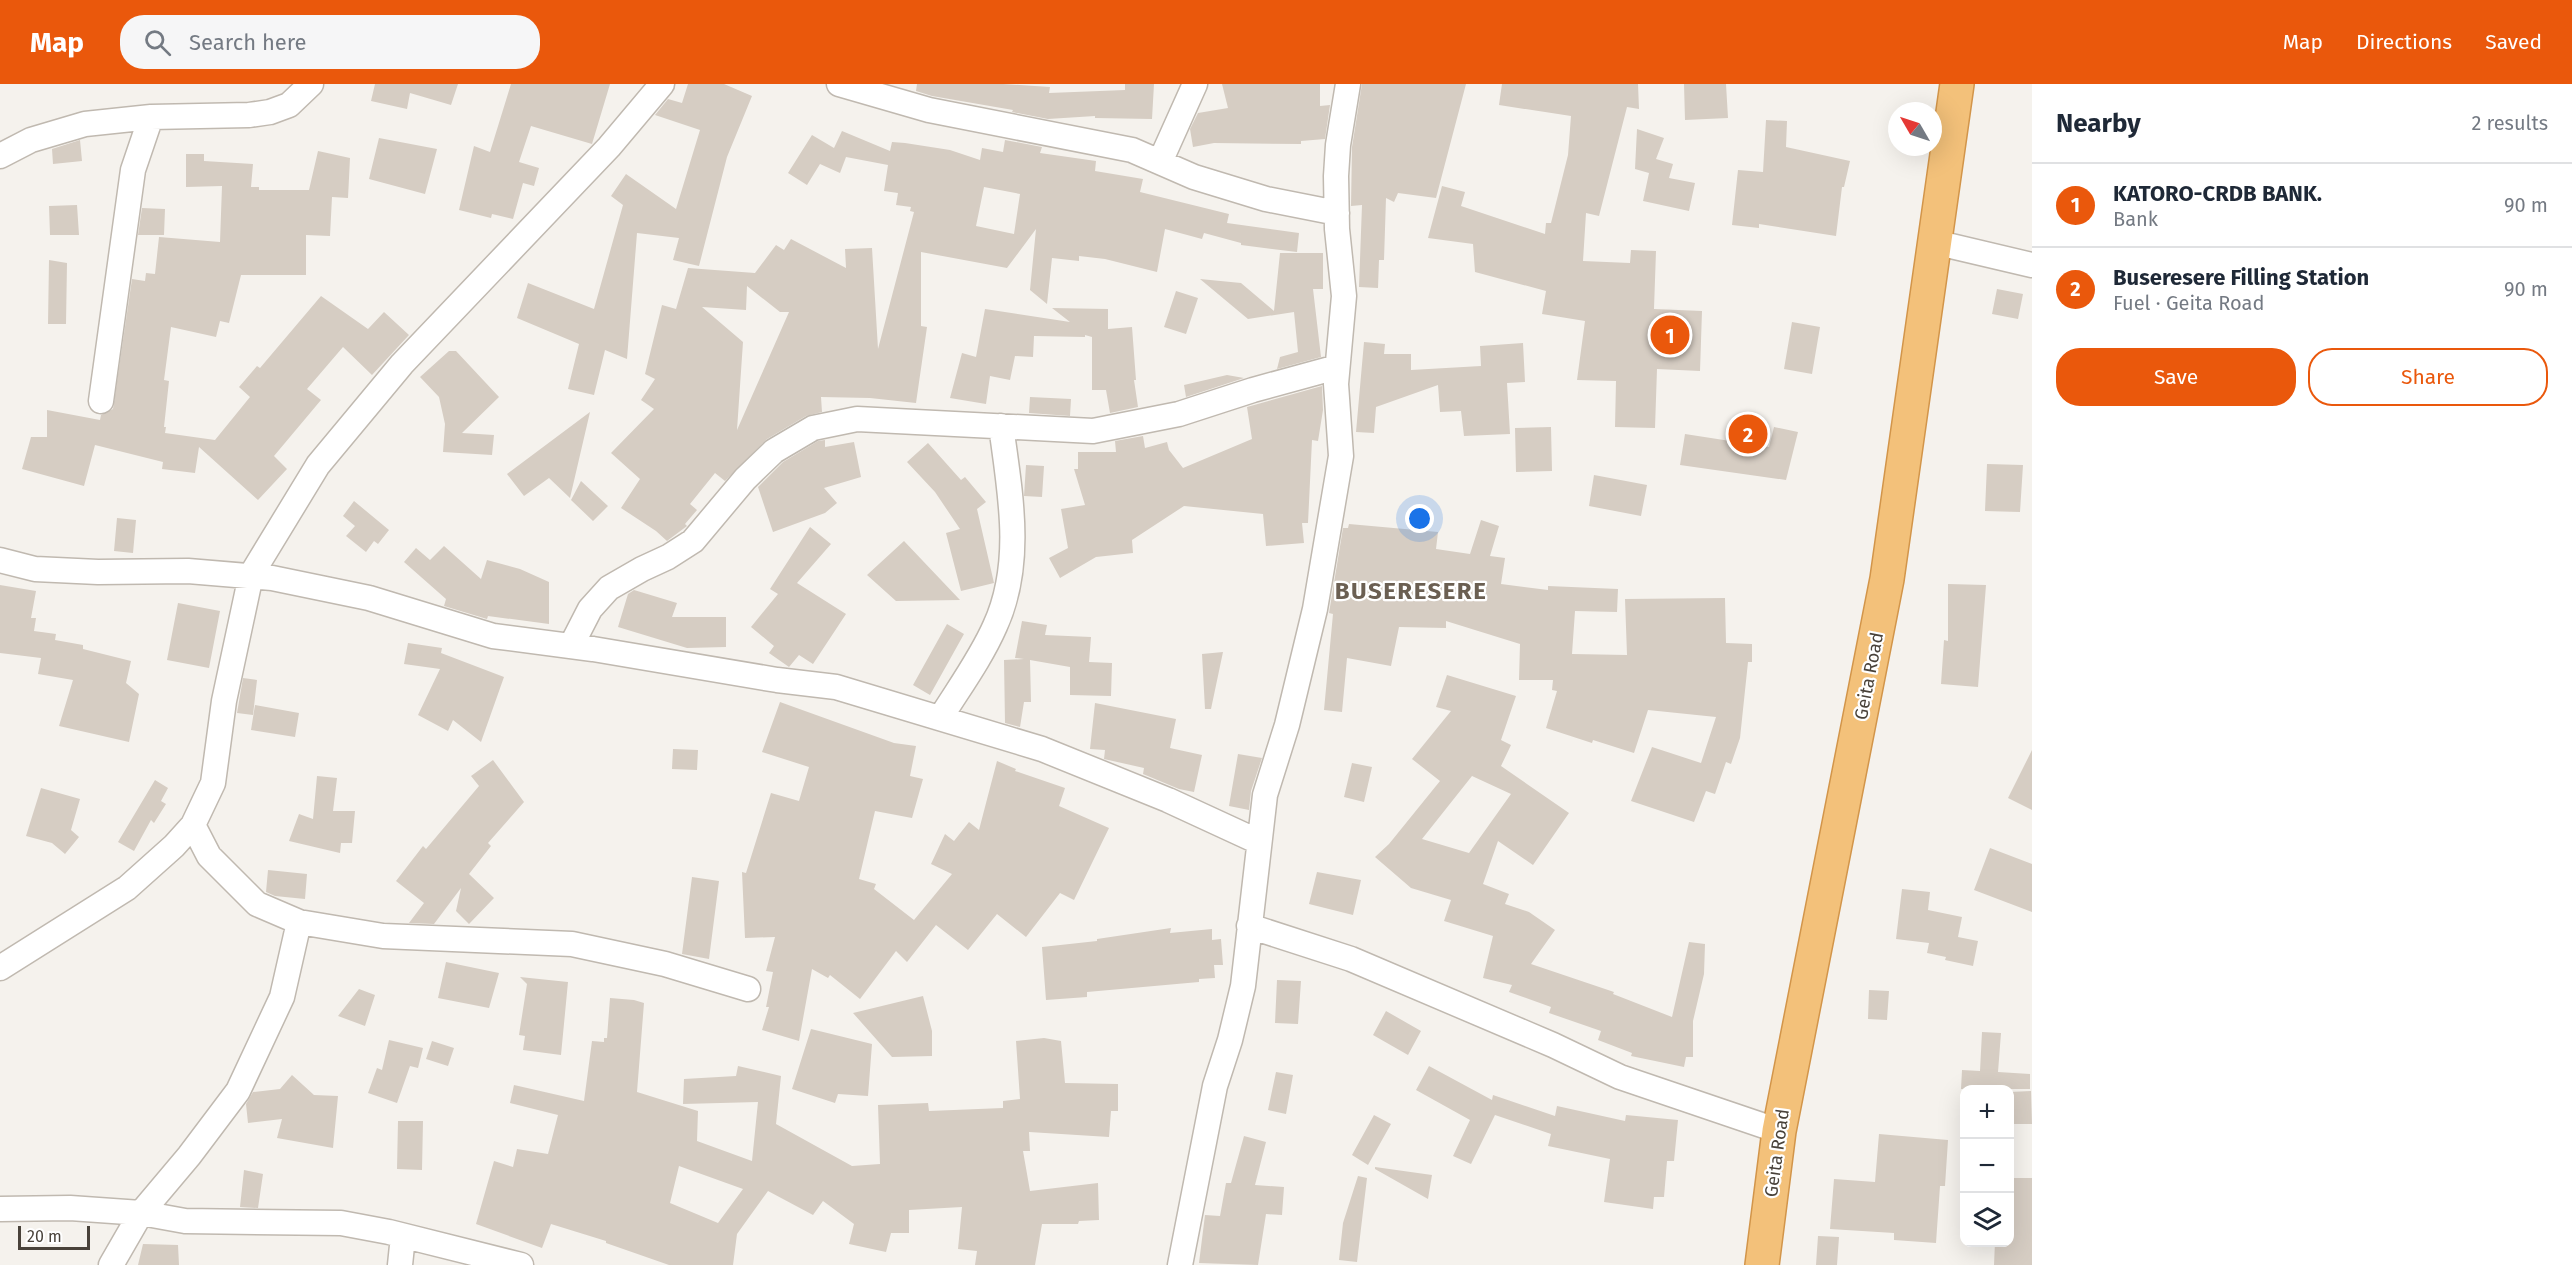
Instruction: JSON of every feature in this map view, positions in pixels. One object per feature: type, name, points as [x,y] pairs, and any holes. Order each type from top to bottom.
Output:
[{"type":"highway","name":"Geita Road","points":[[1762,1265],[1779,1131],[1887,579],[1957,84]]},
{"type":"street","points":[[0,156],[31,140],[85,124],[151,117],[249,115],[270,112],[289,105],[311,84]]},
{"type":"street","points":[[0,968],[127,888],[174,846],[193,825],[213,783],[224,701],[251,575],[318,465],[402,364],[609,147],[662,84]]},
{"type":"street","points":[[838,84],[930,110],[1059,136],[1097,141],[1132,150],[1194,177],[1266,199],[1337,213]]},
{"type":"street","points":[[1160,162],[1195,84]]},
{"type":"street","points":[[1180,1265],[1215,1086],[1230,1040],[1243,986],[1265,795],[1287,725],[1315,609],[1341,456],[1337,367],[1344,296],[1337,213],[1338,145],[1348,84]]},
{"type":"street","points":[[101,401],[133,170],[151,117]]},
{"type":"street","points":[[1934,242],[2032,265]]},
{"type":"street","points":[[571,646],[590,609],[609,588],[668,557],[693,540],[745,478],[774,451],[813,428],[857,419],[1093,431],[1179,414],[1253,390],[1337,367]]},
{"type":"street","points":[[941,717],[996,625],[1012,568],[1012,504],[1001,426]]},
{"type":"street","points":[[0,560],[35,569],[98,572],[188,570],[251,575],[369,598],[493,636],[836,687],[1042,749],[1168,800],[1259,842]]},
{"type":"street","points":[[193,825],[209,856],[257,904],[298,922],[383,936],[572,944],[665,964],[748,989]]},
{"type":"street","points":[[111,1265],[141,1213],[189,1156],[238,1091],[282,997],[298,922]]},
{"type":"street","points":[[1249,926],[1351,959],[1553,1045],[1620,1077],[1779,1131]]},
{"type":"street","points":[[0,1209],[70,1208],[141,1213],[185,1221],[341,1223],[521,1265]]},
{"type":"street","points":[[400,1265],[403,1236]]},
{"type":"building","points":[[375,84],[458,84],[451,105],[410,93],[407,109],[371,101]]},
{"type":"building","points":[[511,84],[610,84],[592,144],[531,126],[519,162],[539,168],[534,186],[523,183],[513,219],[492,214],[491,218],[459,210],[474,146],[490,152]]},
{"type":"building","points":[[688,84],[724,84],[752,96],[727,157],[699,266],[673,260],[679,238],[637,233],[627,359],[605,350],[594,395],[568,389],[579,344],[517,318],[528,283],[594,309],[623,205],[611,196],[626,174],[676,209],[700,130],[655,115],[668,99],[682,103]]},
{"type":"building","points":[[917,84],[1003,84],[1050,87],[1049,93],[1125,90],[1125,84],[1154,84],[1152,119],[1095,118],[1095,116],[1048,119],[1012,112],[1013,110],[932,96],[916,91]]},
{"type":"building","points":[[1222,84],[1320,84],[1320,106],[1330,105],[1325,139],[1301,141],[1301,144],[1214,143],[1193,147],[1190,129],[1198,113],[1228,108]]},
{"type":"building","points":[[1362,84],[1466,84],[1436,198],[1398,193],[1394,202],[1386,198],[1384,260],[1379,260],[1378,288],[1359,287],[1362,205],[1351,206],[1352,147]]},
{"type":"building","points":[[1502,84],[1638,84],[1639,109],[1627,107],[1599,216],[1586,213],[1583,261],[1630,263],[1631,250],[1656,251],[1654,309],[1702,311],[1700,371],[1657,369],[1655,428],[1615,427],[1616,381],[1577,380],[1585,321],[1542,314],[1546,291],[1475,272],[1473,244],[1428,238],[1442,186],[1465,192],[1461,206],[1545,234],[1546,223],[1551,223],[1568,155],[1571,116],[1499,105]]},
{"type":"building","points":[[1684,84],[1726,84],[1728,118],[1685,120]]},
{"type":"building","points":[[1766,120],[1787,121],[1786,147],[1850,161],[1844,187],[1842,187],[1836,236],[1759,224],[1759,228],[1732,225],[1738,170],[1763,172]]},
{"type":"building","points":[[1637,129],[1664,138],[1656,159],[1673,164],[1669,178],[1695,183],[1689,211],[1643,201],[1649,173],[1635,169]]},
{"type":"building","points":[[842,131],[890,151],[892,142],[905,143],[950,150],[980,160],[982,148],[1003,152],[1005,140],[1042,147],[1040,153],[1096,161],[1095,171],[1143,179],[1140,192],[1229,214],[1227,223],[1299,233],[1297,252],[1241,245],[1241,243],[1204,233],[1202,239],[1165,229],[1157,272],[1105,259],[1079,256],[1079,261],[1052,258],[1047,304],[1030,290],[1036,229],[1007,268],[921,252],[921,326],[927,327],[916,403],[870,398],[821,397],[822,412],[806,416],[767,439],[725,481],[715,473],[690,504],[697,510],[685,524],[687,526],[667,541],[621,508],[640,479],[611,453],[654,409],[641,400],[655,379],[645,374],[662,305],[676,309],[688,268],[755,273],[776,245],[784,250],[791,239],[846,268],[845,249],[872,248],[878,349],[914,212],[910,211],[911,207],[896,205],[898,193],[884,191],[888,165],[846,157],[840,173],[820,164],[807,185],[788,173],[812,135],[834,148]],"holes":[[[984,187],[1020,194],[1014,234],[976,226]],[[747,286],[780,312],[789,312],[737,430],[743,342],[702,307],[746,310]]]},
{"type":"building","points":[[379,138],[437,149],[425,194],[369,179]]},
{"type":"building","points":[[80,140],[82,161],[53,164],[52,149]]},
{"type":"building","points":[[318,151],[350,158],[348,198],[332,197],[330,236],[306,235],[306,275],[241,275],[229,323],[220,321],[216,337],[171,327],[164,380],[169,381],[165,433],[215,440],[250,397],[239,387],[257,366],[260,368],[321,296],[368,329],[384,312],[409,335],[372,375],[343,347],[307,389],[321,400],[274,456],[287,469],[258,500],[199,447],[195,473],[162,469],[163,462],[95,445],[84,486],[22,469],[31,437],[47,437],[47,410],[100,420],[101,415],[113,409],[132,279],[145,281],[146,273],[155,274],[159,237],[220,242],[222,186],[186,187],[186,154],[204,154],[204,161],[253,164],[251,187],[259,187],[259,190],[309,190]]},
{"type":"building","points":[[77,205],[79,235],[50,235],[49,206]]},
{"type":"building","points":[[142,208],[165,209],[164,235],[138,235]]},
{"type":"building","points":[[1280,253],[1323,253],[1323,289],[1313,289],[1321,357],[1277,369],[1280,357],[1298,352],[1294,312],[1248,319],[1200,279],[1241,283],[1274,311]]},
{"type":"building","points":[[49,260],[67,263],[66,324],[48,324]]},
{"type":"building","points":[[1997,289],[2023,294],[2018,319],[1992,314]]},
{"type":"building","points":[[1176,291],[1198,298],[1186,334],[1164,327]]},
{"type":"building","points":[[1052,308],[1108,309],[1108,329],[1132,327],[1136,380],[1134,380],[1138,407],[1110,413],[1106,390],[1092,390],[1092,337],[1085,335],[1085,337],[1034,336],[1033,357],[1015,356],[1010,380],[990,376],[986,404],[950,398],[962,353],[976,357],[985,309],[1070,322]]},
{"type":"building","points":[[1792,322],[1820,327],[1812,374],[1784,369]]},
{"type":"building","points":[[1364,342],[1385,344],[1384,354],[1411,354],[1411,370],[1481,366],[1480,346],[1523,343],[1525,382],[1507,383],[1510,434],[1464,436],[1461,411],[1440,412],[1438,385],[1376,407],[1374,433],[1356,432]]},
{"type":"building","points":[[449,351],[456,351],[499,397],[462,433],[494,435],[492,455],[443,452],[445,424],[439,397],[420,377]]},
{"type":"building","points":[[1227,375],[1244,378],[1186,397],[1184,385]]},
{"type":"building","points":[[1322,386],[1323,410],[1318,441],[1312,440],[1308,523],[1302,523],[1304,543],[1266,546],[1263,514],[1184,506],[1132,540],[1133,553],[1096,557],[1060,578],[1049,558],[1068,548],[1061,509],[1085,505],[1074,469],[1078,469],[1078,452],[1116,452],[1115,441],[1143,436],[1145,448],[1167,442],[1169,450],[1183,468],[1252,439],[1247,407]]},
{"type":"building","points":[[1030,397],[1071,399],[1070,416],[1029,413]]},
{"type":"building","points":[[590,412],[570,498],[549,478],[524,496],[507,474]]},
{"type":"building","points":[[1551,427],[1552,471],[1516,472],[1515,428]]},
{"type":"building","points":[[1774,427],[1798,432],[1786,480],[1680,465],[1685,434],[1769,447]]},
{"type":"building","points":[[825,440],[825,447],[854,442],[861,477],[824,488],[837,503],[825,513],[773,532],[758,487],[783,462],[818,441]]},
{"type":"building","points":[[928,443],[961,480],[965,477],[986,502],[977,509],[994,583],[961,591],[946,533],[960,529],[935,492],[907,462]]},
{"type":"building","points":[[1987,464],[2023,465],[2020,512],[1985,511]]},
{"type":"building","points":[[1026,465],[1044,466],[1042,497],[1024,496]]},
{"type":"building","points":[[1594,475],[1647,485],[1641,516],[1589,506]]},
{"type":"building","points":[[581,481],[608,506],[593,521],[571,500]]},
{"type":"building","points":[[354,501],[389,530],[378,544],[374,541],[366,552],[346,536],[355,526],[343,516]]},
{"type":"building","points":[[117,518],[136,520],[133,553],[114,551]]},
{"type":"building","points":[[1481,520],[1499,526],[1490,556],[1505,558],[1501,584],[1548,590],[1548,586],[1618,589],[1617,612],[1575,611],[1572,654],[1627,655],[1625,599],[1725,598],[1726,643],[1752,644],[1752,662],[1748,662],[1740,738],[1731,764],[1726,762],[1715,794],[1706,791],[1694,822],[1631,801],[1652,747],[1701,763],[1716,717],[1648,710],[1634,753],[1593,740],[1592,743],[1546,728],[1557,691],[1552,690],[1553,680],[1519,680],[1520,644],[1446,621],[1446,628],[1399,627],[1391,666],[1347,658],[1342,712],[1324,710],[1333,614],[1329,613],[1343,528],[1348,528],[1349,524],[1438,532],[1436,549],[1470,554]]},
{"type":"building","points":[[810,527],[831,544],[797,583],[846,614],[813,664],[799,655],[789,667],[769,653],[774,646],[751,627],[778,594],[770,589]]},
{"type":"building","points":[[904,541],[960,600],[896,601],[867,575]]},
{"type":"building","points":[[444,546],[481,579],[487,560],[520,569],[549,582],[549,624],[488,616],[487,619],[444,606],[446,599],[404,562],[416,548],[430,560]]},
{"type":"building","points":[[1948,584],[1986,585],[1978,687],[1941,684],[1944,640],[1948,641]]},
{"type":"building","points":[[0,585],[36,591],[31,618],[36,618],[34,631],[56,634],[55,640],[83,645],[83,649],[131,661],[126,683],[139,694],[129,742],[59,726],[73,680],[38,674],[41,658],[0,653]]},
{"type":"building","points":[[634,590],[677,603],[672,617],[726,617],[726,647],[687,648],[618,627],[628,594]]},
{"type":"building","points":[[178,603],[220,611],[209,668],[167,660]]},
{"type":"building","points":[[1022,621],[1047,625],[1045,635],[1091,637],[1089,662],[1112,663],[1111,696],[1070,695],[1070,667],[1030,660],[1031,702],[1024,702],[1020,727],[1005,723],[1004,660],[1024,659],[1015,658]]},
{"type":"building","points":[[947,624],[964,634],[930,695],[913,685]]},
{"type":"building","points":[[408,643],[442,648],[441,653],[504,677],[481,742],[453,720],[448,731],[418,715],[440,669],[404,664]]},
{"type":"building","points":[[1223,652],[1211,709],[1205,709],[1202,654]]},
{"type":"building","points":[[1447,675],[1516,696],[1501,740],[1511,745],[1501,766],[1569,813],[1533,865],[1498,841],[1483,884],[1509,894],[1505,904],[1529,912],[1555,930],[1531,964],[1614,992],[1613,994],[1672,1017],[1689,942],[1705,944],[1704,974],[1693,1021],[1693,1057],[1686,1057],[1684,1067],[1631,1056],[1632,1053],[1598,1040],[1601,1031],[1549,1013],[1551,1007],[1509,992],[1512,985],[1483,978],[1493,936],[1444,921],[1451,900],[1411,888],[1375,857],[1389,844],[1440,781],[1412,759],[1451,711],[1436,707]],"holes":[[[1472,776],[1511,794],[1469,853],[1422,839]]]},
{"type":"building","points":[[243,678],[257,680],[253,715],[237,713]]},
{"type":"building","points":[[780,702],[894,743],[916,746],[910,776],[923,779],[912,818],[875,811],[859,879],[876,884],[874,889],[914,920],[952,874],[931,864],[945,834],[954,841],[969,822],[979,830],[997,761],[1016,769],[1015,771],[1065,788],[1059,806],[1109,828],[1074,900],[1060,893],[1026,937],[997,914],[968,950],[936,925],[907,962],[896,951],[860,999],[830,975],[828,978],[812,969],[799,1041],[762,1030],[769,1007],[766,1007],[773,972],[766,971],[775,937],[745,938],[742,872],[746,873],[771,793],[799,801],[809,767],[762,752]]},
{"type":"building","points":[[1095,703],[1176,719],[1170,748],[1202,755],[1194,792],[1179,789],[1143,774],[1144,768],[1104,759],[1105,750],[1090,749]]},
{"type":"building","points":[[255,705],[299,713],[295,737],[251,730]]},
{"type":"building","points":[[673,749],[698,750],[697,770],[672,769]]},
{"type":"building","points":[[2032,750],[2032,810],[2008,798]]},
{"type":"building","points":[[1238,754],[1262,758],[1251,791],[1249,810],[1229,806]]},
{"type":"building","points":[[493,760],[524,802],[488,843],[491,846],[469,874],[494,898],[469,924],[456,911],[461,888],[434,924],[409,923],[424,903],[396,881],[423,846],[426,849],[479,786],[471,776]]},
{"type":"building","points":[[1352,763],[1372,767],[1364,802],[1344,797]]},
{"type":"building","points":[[317,776],[337,778],[333,811],[355,811],[352,843],[341,843],[340,853],[289,841],[299,814],[313,819]]},
{"type":"building","points":[[155,780],[168,788],[161,801],[166,804],[154,823],[151,820],[134,851],[118,842]]},
{"type":"building","points":[[41,788],[80,799],[71,830],[79,837],[65,854],[52,843],[26,836]]},
{"type":"building","points":[[1990,848],[2032,864],[2032,912],[1974,890]]},
{"type":"building","points":[[268,870],[307,874],[305,899],[275,896],[266,892]]},
{"type":"building","points":[[1317,872],[1361,880],[1353,915],[1309,904]]},
{"type":"building","points":[[692,877],[719,881],[709,959],[682,954]]},
{"type":"building","points":[[1902,889],[1930,892],[1928,910],[1962,917],[1958,937],[1978,941],[1973,966],[1945,960],[1946,957],[1927,953],[1929,943],[1896,939]]},
{"type":"building","points":[[1171,928],[1170,933],[1212,929],[1212,940],[1221,939],[1223,965],[1214,965],[1215,978],[1199,979],[1199,982],[1087,992],[1087,997],[1046,1000],[1042,947],[1097,941],[1097,939]]},
{"type":"building","points":[[446,962],[499,973],[489,1008],[438,998]]},
{"type":"building","points":[[520,977],[568,982],[561,1055],[523,1050],[525,1036],[519,1035],[527,984]]},
{"type":"building","points":[[1277,980],[1301,981],[1298,1024],[1275,1023]]},
{"type":"building","points":[[359,989],[375,995],[365,1026],[338,1016]]},
{"type":"building","points":[[1869,990],[1889,991],[1887,1020],[1868,1019]]},
{"type":"building","points":[[923,996],[932,1031],[932,1056],[892,1057],[853,1013]]},
{"type":"building","points":[[610,998],[644,1003],[637,1092],[698,1111],[697,1141],[752,1161],[758,1102],[683,1104],[684,1079],[736,1076],[738,1066],[781,1076],[776,1124],[852,1166],[880,1164],[878,1105],[928,1103],[929,1111],[1003,1108],[1003,1101],[1020,1099],[1016,1041],[1044,1038],[1061,1041],[1065,1083],[1118,1084],[1118,1111],[1111,1111],[1109,1137],[1029,1132],[1030,1151],[1023,1151],[1030,1191],[1098,1183],[1099,1220],[1079,1221],[1078,1224],[1042,1224],[1035,1265],[975,1265],[977,1251],[958,1249],[962,1207],[909,1210],[909,1233],[891,1233],[886,1252],[849,1244],[854,1224],[823,1201],[813,1215],[768,1191],[737,1234],[733,1265],[669,1265],[606,1243],[606,1241],[551,1224],[542,1248],[476,1224],[494,1161],[513,1167],[517,1149],[548,1154],[558,1115],[510,1103],[514,1085],[584,1101],[592,1041],[604,1042],[604,1038],[607,1038]],"holes":[[[679,1166],[743,1189],[718,1223],[670,1203]]]},
{"type":"building","points":[[1386,1011],[1421,1031],[1408,1055],[1373,1035]]},
{"type":"building","points":[[811,1029],[872,1044],[868,1096],[838,1094],[835,1103],[792,1089]]},
{"type":"building","points":[[1982,1032],[2001,1033],[1998,1072],[2030,1074],[2030,1089],[2014,1089],[2014,1085],[1961,1085],[1962,1070],[1980,1071]]},
{"type":"building","points":[[389,1040],[423,1048],[418,1068],[410,1066],[397,1103],[368,1093],[377,1068],[382,1070]]},
{"type":"building","points":[[432,1041],[454,1048],[448,1066],[426,1059]]},
{"type":"building","points":[[1429,1066],[1492,1100],[1493,1095],[1555,1116],[1557,1106],[1625,1121],[1626,1115],[1678,1120],[1674,1161],[1667,1161],[1664,1197],[1654,1197],[1653,1209],[1604,1202],[1610,1159],[1548,1146],[1551,1134],[1495,1115],[1471,1164],[1453,1156],[1470,1120],[1416,1090]]},
{"type":"building","points":[[1276,1072],[1293,1075],[1286,1114],[1268,1110]]},
{"type":"building","points":[[292,1075],[314,1095],[338,1096],[333,1148],[277,1138],[282,1119],[248,1123],[246,1104],[253,1092],[280,1089]]},
{"type":"building","points":[[2031,1091],[2032,1124],[2014,1124],[2014,1092]]},
{"type":"building","points":[[1374,1115],[1391,1124],[1368,1165],[1352,1155]]},
{"type":"building","points":[[398,1121],[423,1121],[422,1170],[397,1169]]},
{"type":"building","points":[[1879,1134],[1948,1140],[1945,1186],[1940,1186],[1936,1243],[1894,1240],[1894,1233],[1830,1229],[1834,1179],[1875,1182]]},
{"type":"building","points":[[1244,1136],[1266,1142],[1255,1185],[1284,1187],[1282,1215],[1266,1214],[1258,1265],[1199,1263],[1205,1215],[1220,1216],[1226,1183],[1231,1183]]},
{"type":"building","points":[[1375,1167],[1432,1175],[1428,1199],[1375,1169]]},
{"type":"building","points":[[244,1170],[263,1174],[258,1208],[240,1207]]},
{"type":"building","points":[[1358,1176],[1367,1178],[1357,1262],[1339,1260],[1343,1223]]},
{"type":"building","points":[[2014,1178],[2032,1178],[2032,1265],[1994,1265],[1995,1247],[2014,1247]]},
{"type":"building","points":[[1818,1236],[1839,1237],[1837,1265],[1816,1265]]},
{"type":"building","points":[[143,1244],[178,1245],[179,1265],[138,1265]]},
{"type":"place","name":"KATORO-CRDB BANK.","points":[[1670,335]]},
{"type":"place","name":"Buseresere Filling Station","points":[[1748,434]]},
{"type":"district","name":"BUSERESERE","points":[[1411,591]]}]
